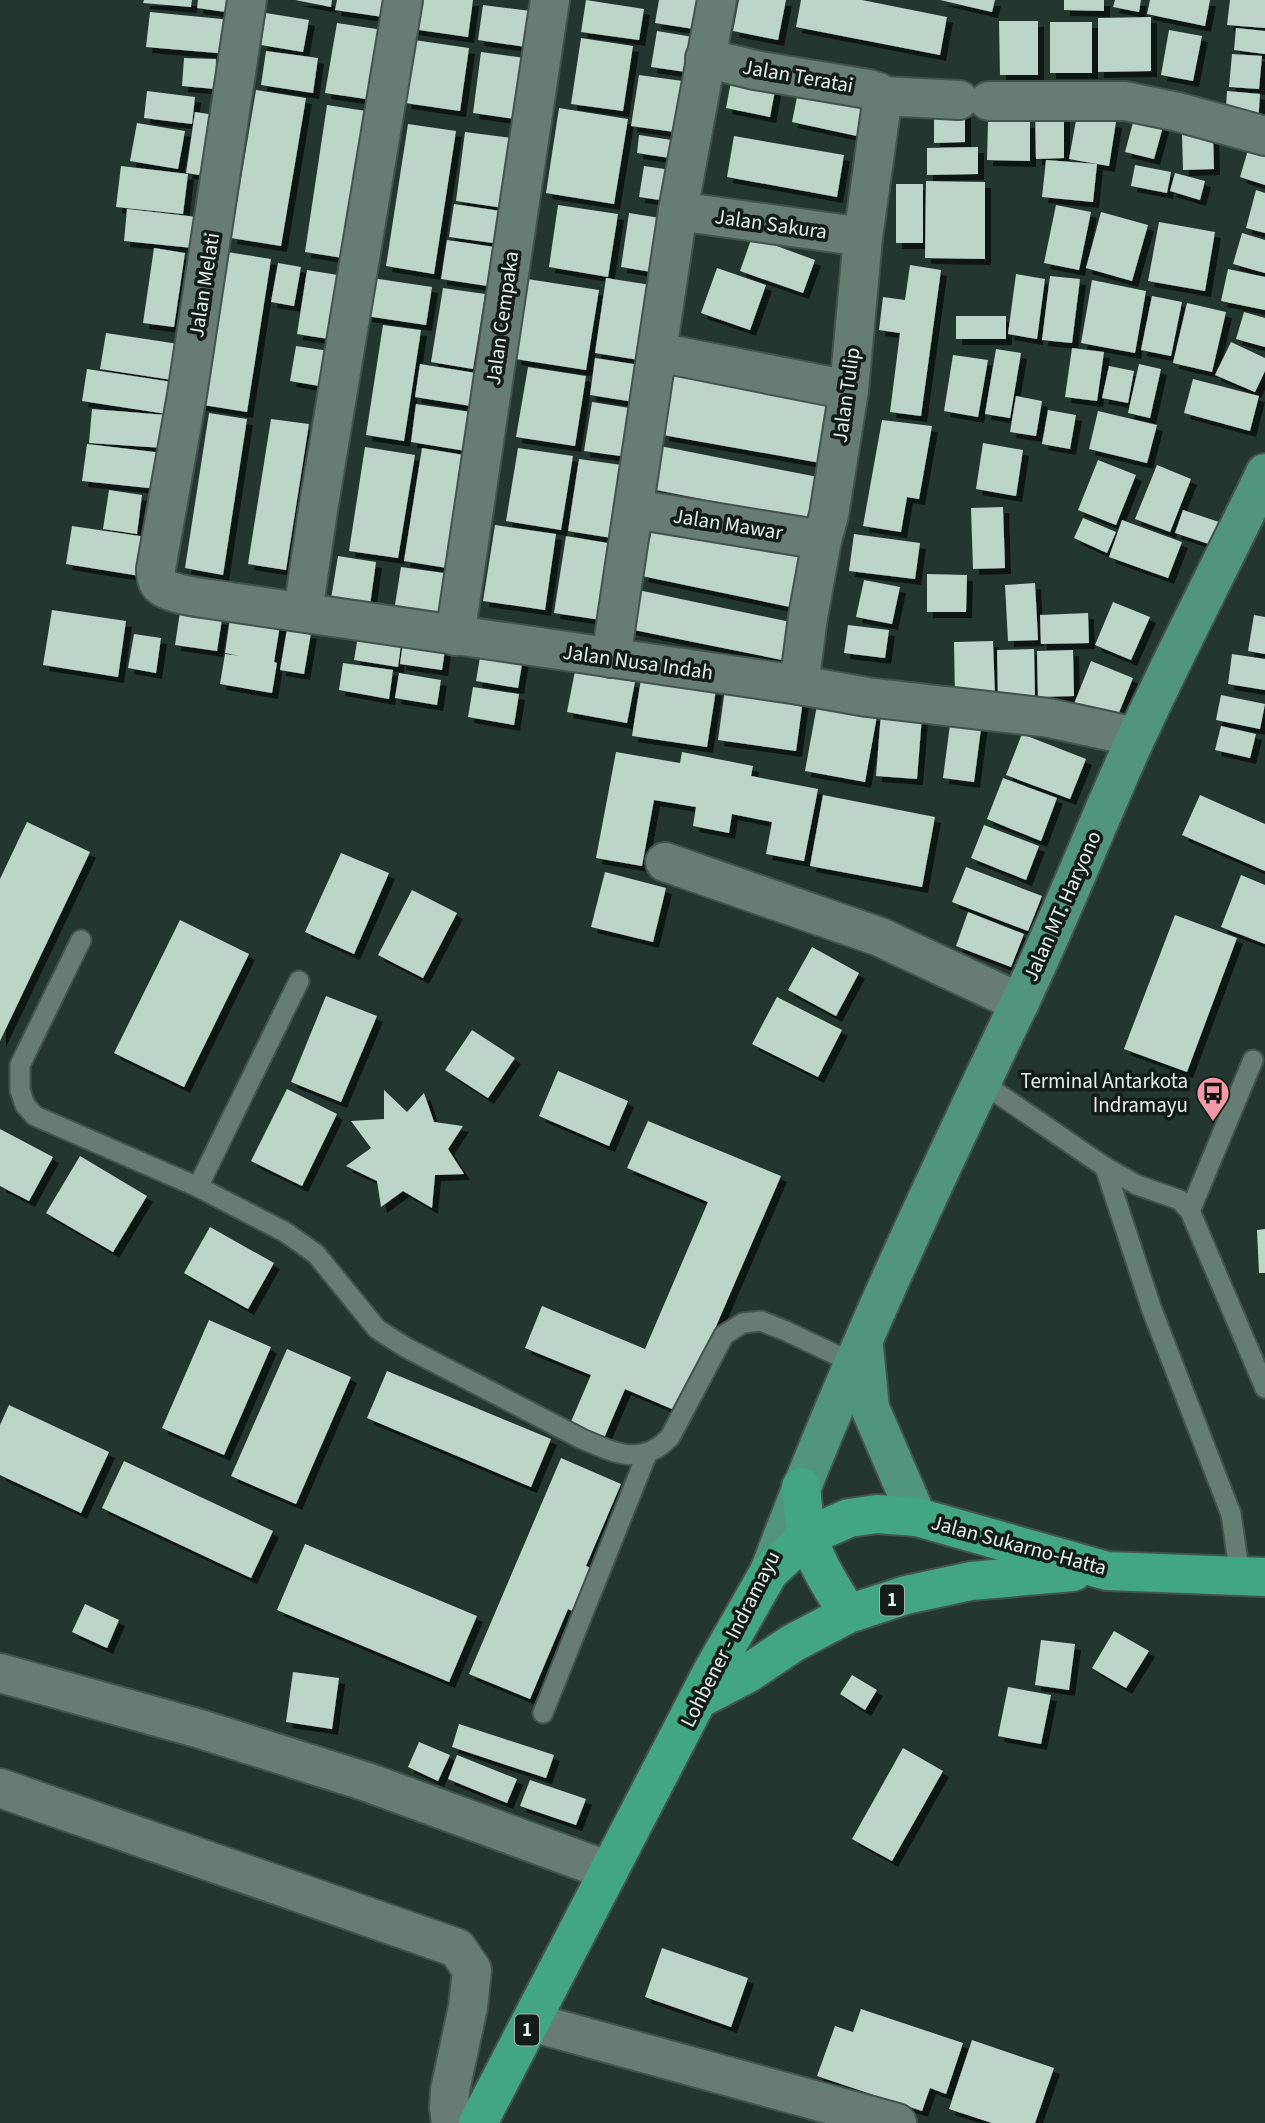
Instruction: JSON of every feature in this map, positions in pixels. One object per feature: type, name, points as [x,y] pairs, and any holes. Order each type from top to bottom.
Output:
[{"type":"highway","points":[[801,1487],[808,1536],[830,1586],[848,1614]]},
{"type":"highway","name":"1","points":[[769,1572],[808,1536],[849,1518],[877,1514],[917,1517]]},
{"type":"highway","name":"Jalan Sukarno-Hatta","points":[[917,1517],[1107,1571],[1252,1577]]},
{"type":"highway","name":"1","points":[[699,1699],[848,1614],[906,1595],[971,1581],[1031,1574],[1107,1571]]},
{"type":"highway","name":"Lohbener - Indramayu","points":[[604,1882],[712,1672],[769,1572]]},
{"type":"highway","name":"1","points":[[478,2123],[604,1882]]},
{"type":"main road","name":"Jalan MT. Haryono","points":[[859,1353],[981,1082],[1020,1003],[1136,737],[1265,472]]},
{"type":"main road","name":"Lohbener - Indramayu","points":[[769,1572],[801,1487],[859,1353]]},
{"type":"main road","name":"Jalan Sukarno-Hatta","points":[[859,1353],[870,1408],[917,1517]]},
{"type":"street","name":"Jalan Melati","points":[[156,569],[187,395],[247,0]]},
{"type":"street","points":[[303,612],[317,510],[403,0]]},
{"type":"street","name":"Jalan Cempaka","points":[[456,636],[550,0]]},
{"type":"street","points":[[611,658],[678,211],[717,0]]},
{"type":"street","name":"Jalan Teratai","points":[[705,58],[755,70],[867,89],[878,92],[883,100],[1125,101],[1178,111],[1265,136]]},
{"type":"street","name":"Jalan Tulip","points":[[799,685],[849,390],[863,237],[883,100]]},
{"type":"street","name":"Jalan Sakura","points":[[678,211],[863,237]]},
{"type":"street","points":[[657,352],[849,390]]},
{"type":"street","name":"Jalan Mawar","points":[[634,509],[822,540]]},
{"type":"street","name":"Jalan Nusa Indah","points":[[156,569],[161,587],[171,592],[867,697],[1049,718],[1136,737]]},
{"type":"street","points":[[665,862],[880,937],[1020,1003]]},
{"type":"street","points":[[0,1673],[197,1728],[367,1782],[604,1882]]},
{"type":"street","points":[[0,1788],[457,1948],[472,1970],[468,2007],[450,2090],[452,2123]]},
{"type":"street","points":[[531,2022],[897,2123]]},
{"type":"lane","points":[[81,940],[20,1065],[20,1090],[25,1105],[35,1116],[198,1187],[285,1232],[316,1254],[377,1329],[405,1347],[582,1440],[626,1455],[648,1454],[670,1437],[724,1335],[743,1323],[761,1321],[859,1353]]},
{"type":"lane","points":[[198,1187],[299,981]]},
{"type":"lane","points":[[1190,1211],[1253,1060]]},
{"type":"lane","points":[[981,1082],[1105,1167],[1137,1185],[1180,1200],[1190,1211],[1209,1262],[1265,1388]]},
{"type":"lane","points":[[1105,1167],[1152,1310],[1231,1514],[1252,1577]]},
{"type":"lane","points":[[543,1713],[648,1454]]},
{"type":"building","points":[[144,0],[192,0],[191,7],[143,3]]},
{"type":"building","points":[[198,0],[242,0],[240,14],[197,8]]},
{"type":"building","points":[[295,0],[332,0],[331,7]]},
{"type":"building","points":[[337,0],[393,0],[390,18],[335,10]]},
{"type":"building","points":[[417,0],[473,0],[468,37],[412,29]]},
{"type":"building","points":[[586,0],[644,9],[639,40],[581,32]]},
{"type":"building","points":[[659,0],[712,0],[707,31],[655,23]]},
{"type":"building","points":[[739,0],[786,0],[778,40],[733,31]]},
{"type":"building","points":[[801,0],[862,0],[947,17],[940,55],[796,27]]},
{"type":"building","points":[[940,0],[995,0],[992,12]]},
{"type":"building","points":[[1064,0],[1104,0],[1104,11],[1064,10]]},
{"type":"building","points":[[1115,0],[1141,0],[1139,12],[1113,7]]},
{"type":"building","points":[[1150,0],[1210,0],[1205,26],[1147,14]]},
{"type":"building","points":[[1230,0],[1265,0],[1265,28],[1227,25]]},
{"type":"building","points":[[483,5],[531,11],[526,47],[478,40]]},
{"type":"building","points":[[150,12],[232,20],[229,54],[146,47]]},
{"type":"building","points":[[266,13],[309,20],[303,52],[261,45]]},
{"type":"building","points":[[1151,17],[1151,71],[1098,72],[1098,18]]},
{"type":"building","points":[[999,21],[1038,21],[1038,75],[1000,75]]},
{"type":"building","points":[[1050,22],[1092,22],[1092,73],[1050,73]]},
{"type":"building","points":[[337,23],[383,30],[373,100],[325,93]]},
{"type":"building","points":[[1236,28],[1265,31],[1265,54],[1234,50]]},
{"type":"building","points":[[1169,30],[1202,36],[1193,81],[1161,75]]},
{"type":"building","points":[[657,31],[705,39],[700,74],[651,67]]},
{"type":"building","points":[[581,38],[633,46],[623,111],[571,104]]},
{"type":"building","points":[[414,40],[469,48],[460,111],[405,103]]},
{"type":"building","points":[[266,51],[318,58],[313,93],[261,85]]},
{"type":"building","points":[[481,52],[525,58],[516,119],[473,113]]},
{"type":"building","points":[[1232,54],[1262,56],[1259,89],[1229,87]]},
{"type":"building","points":[[184,58],[216,59],[215,89],[182,86]]},
{"type":"building","points":[[733,71],[777,80],[770,117],[726,108]]},
{"type":"building","points":[[639,75],[690,82],[682,133],[631,126]]},
{"type":"building","points":[[801,77],[876,93],[866,138],[792,122]]},
{"type":"building","points":[[256,90],[306,98],[281,246],[231,238]]},
{"type":"building","points":[[147,91],[195,97],[192,124],[144,118]]},
{"type":"building","points":[[1227,91],[1260,94],[1258,124],[1225,122]]},
{"type":"building","points":[[327,105],[366,111],[343,258],[305,252]]},
{"type":"building","points":[[965,107],[965,142],[934,143],[934,111]]},
{"type":"building","points":[[559,108],[628,119],[614,204],[546,193]]},
{"type":"building","points":[[1035,108],[1064,108],[1064,158],[1036,159]]},
{"type":"building","points":[[1137,108],[1166,116],[1154,159],[1125,152]]},
{"type":"building","points":[[195,112],[222,116],[213,177],[186,173]]},
{"type":"building","points":[[1077,115],[1116,122],[1109,166],[1069,159]]},
{"type":"building","points":[[988,122],[1030,122],[1030,161],[987,160]]},
{"type":"building","points":[[137,123],[185,131],[178,169],[130,161]]},
{"type":"building","points":[[408,124],[456,131],[434,274],[386,266]]},
{"type":"building","points":[[465,132],[513,138],[504,208],[456,201]]},
{"type":"building","points":[[1213,133],[1214,169],[1183,170],[1182,134]]},
{"type":"building","points":[[639,135],[685,142],[683,160],[637,153]]},
{"type":"building","points":[[734,136],[844,155],[837,197],[727,177]]},
{"type":"building","points":[[1251,140],[1265,144],[1265,185],[1240,177]]},
{"type":"building","points":[[978,147],[978,174],[927,175],[927,148]]},
{"type":"building","points":[[1046,160],[1097,164],[1093,202],[1042,197]]},
{"type":"building","points":[[1135,165],[1171,172],[1167,193],[1131,186]]},
{"type":"building","points":[[121,166],[188,174],[183,214],[116,207]]},
{"type":"building","points":[[644,166],[678,171],[674,202],[639,197]]},
{"type":"building","points":[[1175,173],[1205,181],[1200,200],[1170,191]]},
{"type":"building","points":[[926,181],[985,182],[985,259],[925,258]]},
{"type":"building","points":[[896,184],[923,184],[923,243],[896,243]]},
{"type":"building","points":[[1256,190],[1265,193],[1265,233],[1246,228]]},
{"type":"building","points":[[454,204],[513,213],[508,245],[449,237]]},
{"type":"building","points":[[558,205],[618,214],[608,277],[549,267]]},
{"type":"building","points":[[1056,205],[1091,212],[1079,270],[1044,263]]},
{"type":"building","points":[[127,209],[197,217],[193,248],[124,241]]},
{"type":"building","points":[[1101,212],[1148,225],[1132,281],[1086,268]]},
{"type":"building","points":[[629,213],[673,220],[664,274],[621,267]]},
{"type":"building","points":[[1159,222],[1215,232],[1205,291],[1148,281]]},
{"type":"building","points":[[1242,233],[1265,240],[1265,273],[1233,264]]},
{"type":"building","points":[[752,237],[815,260],[803,293],[740,271]]},
{"type":"building","points":[[447,240],[508,249],[501,288],[441,279]]},
{"type":"building","points":[[154,248],[185,253],[174,327],[143,323]]},
{"type":"building","points":[[221,251],[271,259],[247,412],[197,404]]},
{"type":"building","points":[[278,263],[301,267],[294,306],[271,302]]},
{"type":"building","points":[[910,265],[941,270],[921,416],[890,412],[900,333],[879,330],[883,297],[905,300]]},
{"type":"building","points":[[717,268],[766,285],[750,330],[701,313]]},
{"type":"building","points":[[1228,269],[1265,277],[1265,310],[1221,301]]},
{"type":"building","points":[[307,270],[350,277],[341,341],[297,334]]},
{"type":"building","points":[[1016,274],[1045,279],[1037,339],[1008,334]]},
{"type":"building","points":[[1050,276],[1080,279],[1072,343],[1042,340]]},
{"type":"building","points":[[372,278],[432,287],[426,325],[366,316]]},
{"type":"building","points":[[606,278],[664,287],[652,362],[595,353]]},
{"type":"building","points":[[527,279],[599,290],[586,370],[515,359]]},
{"type":"building","points":[[1092,280],[1146,291],[1135,353],[1081,343]]},
{"type":"building","points":[[443,288],[485,294],[473,369],[431,362]]},
{"type":"building","points":[[1152,296],[1182,302],[1171,356],[1141,350]]},
{"type":"building","points":[[1187,303],[1226,312],[1212,372],[1173,363]]},
{"type":"building","points":[[1244,312],[1265,318],[1265,347],[1236,339]]},
{"type":"building","points":[[956,316],[1006,316],[1006,339],[956,339]]},
{"type":"building","points":[[383,325],[421,330],[404,441],[366,435]]},
{"type":"building","points":[[106,333],[185,345],[179,381],[100,369]]},
{"type":"building","points":[[1231,342],[1265,358],[1265,371],[1255,392],[1215,375]]},
{"type":"building","points":[[296,346],[343,353],[337,389],[290,381]]},
{"type":"building","points":[[1072,348],[1104,352],[1097,401],[1065,397]]},
{"type":"building","points":[[996,349],[1021,353],[1010,418],[985,414]]},
{"type":"building","points":[[953,355],[988,360],[978,417],[944,411]]},
{"type":"building","points":[[595,358],[640,365],[634,402],[590,395]]},
{"type":"building","points":[[420,364],[482,374],[477,407],[415,397]]},
{"type":"building","points":[[1139,364],[1161,369],[1150,418],[1128,413]]},
{"type":"building","points":[[1109,366],[1134,371],[1128,403],[1102,398]]},
{"type":"building","points":[[528,367],[586,376],[575,446],[516,437]]},
{"type":"building","points":[[87,369],[172,382],[167,414],[82,401]]},
{"type":"building","points":[[674,376],[836,405],[826,464],[663,435]]},
{"type":"building","points":[[1193,379],[1259,396],[1250,431],[1184,413]]},
{"type":"building","points":[[1016,396],[1042,401],[1036,436],[1010,432]]},
{"type":"building","points":[[592,402],[642,410],[635,458],[584,451]]},
{"type":"building","points":[[416,404],[478,413],[472,452],[411,442]]},
{"type":"building","points":[[92,409],[166,415],[164,448],[89,443]]},
{"type":"building","points":[[1048,410],[1076,415],[1070,449],[1042,444]]},
{"type":"building","points":[[1098,411],[1157,425],[1147,463],[1089,449]]},
{"type":"building","points":[[209,413],[247,419],[223,575],[185,568]]},
{"type":"building","points":[[271,419],[309,424],[286,570],[248,564]]},
{"type":"building","points":[[882,420],[932,426],[919,499],[907,497],[901,532],[863,526]]},
{"type":"building","points":[[983,443],[1023,450],[1016,496],[976,489]]},
{"type":"building","points":[[87,444],[163,453],[158,489],[82,481]]},
{"type":"building","points":[[660,446],[818,477],[810,520],[651,489]]},
{"type":"building","points":[[365,447],[415,455],[398,558],[349,551]]},
{"type":"building","points":[[422,448],[464,455],[447,568],[404,561]]},
{"type":"building","points":[[518,448],[573,456],[561,530],[506,521]]},
{"type":"building","points":[[579,459],[629,466],[618,539],[568,531]]},
{"type":"building","points":[[1098,460],[1136,475],[1116,525],[1078,510]]},
{"type":"building","points":[[1157,465],[1191,479],[1170,532],[1135,519]]},
{"type":"building","points":[[109,490],[142,495],[137,534],[103,529]]},
{"type":"building","points":[[1003,507],[1005,568],[973,569],[971,508]]},
{"type":"building","points":[[1183,510],[1219,522],[1212,545],[1175,533]]},
{"type":"building","points":[[1083,518],[1116,532],[1107,553],[1074,538]]},
{"type":"building","points":[[1122,520],[1182,542],[1168,578],[1109,557]]},
{"type":"building","points":[[495,525],[556,534],[545,610],[483,601]]},
{"type":"building","points":[[653,525],[801,557],[790,607],[642,576]]},
{"type":"building","points":[[72,526],[153,538],[146,577],[66,564]]},
{"type":"building","points":[[854,534],[920,543],[915,579],[849,571]]},
{"type":"building","points":[[566,536],[620,545],[608,621],[554,613]]},
{"type":"building","points":[[338,556],[376,562],[370,605],[331,599]]},
{"type":"building","points":[[401,567],[444,573],[437,618],[394,611]]},
{"type":"building","points":[[927,574],[967,575],[966,612],[927,612]]},
{"type":"building","points":[[864,580],[900,587],[892,624],[856,617]]},
{"type":"building","points":[[1035,583],[1038,640],[1008,641],[1005,585]]},
{"type":"building","points":[[638,590],[795,623],[787,661],[629,629]]},
{"type":"building","points":[[1113,602],[1150,617],[1131,660],[1095,645]]},
{"type":"building","points":[[52,610],[126,621],[118,677],[43,665]]},
{"type":"building","points":[[231,611],[281,619],[272,693],[220,684],[225,654],[240,656],[225,653]]},
{"type":"building","points":[[180,612],[222,619],[217,651],[175,645]]},
{"type":"building","points":[[1088,613],[1089,643],[1041,644],[1040,615]]},
{"type":"building","points":[[1254,615],[1265,617],[1265,654],[1248,651]]},
{"type":"building","points":[[848,625],[889,630],[885,658],[844,653]]},
{"type":"building","points":[[287,629],[311,633],[304,674],[280,670]]},
{"type":"building","points":[[359,630],[402,637],[398,667],[354,660]]},
{"type":"building","points":[[134,634],[161,638],[156,673],[128,668]]},
{"type":"building","points":[[993,641],[995,697],[955,697],[954,642]]},
{"type":"building","points":[[403,643],[445,650],[442,670],[400,664]]},
{"type":"building","points":[[1034,649],[1035,697],[998,697],[997,650]]},
{"type":"building","points":[[1073,650],[1074,696],[1038,697],[1037,651]]},
{"type":"building","points":[[481,651],[523,658],[518,688],[476,681]]},
{"type":"building","points":[[1232,654],[1265,659],[1265,690],[1228,684]]},
{"type":"building","points":[[1091,661],[1133,678],[1116,720],[1074,704]]},
{"type":"building","points":[[343,663],[393,670],[389,699],[339,690]]},
{"type":"building","points":[[575,671],[635,682],[627,723],[567,712]]},
{"type":"building","points":[[399,673],[441,680],[437,705],[395,698]]},
{"type":"building","points":[[641,679],[716,690],[707,747],[632,736]]},
{"type":"building","points":[[473,687],[519,694],[514,725],[468,717]]},
{"type":"building","points":[[725,689],[803,700],[796,751],[718,740]]},
{"type":"building","points":[[1221,695],[1265,704],[1260,729],[1216,720]]},
{"type":"building","points":[[817,705],[877,716],[865,782],[805,771]]},
{"type":"building","points":[[881,713],[922,716],[917,779],[876,776]]},
{"type":"building","points":[[951,717],[982,721],[974,782],[943,778]]},
{"type":"building","points":[[1221,726],[1256,734],[1250,758],[1215,750]]},
{"type":"building","points":[[1022,734],[1086,759],[1070,799],[1006,775]]},
{"type":"building","points":[[616,752],[680,763],[682,752],[753,766],[751,776],[818,789],[804,861],[766,854],[772,822],[732,814],[729,833],[693,826],[696,807],[654,800],[642,866],[596,858]]},
{"type":"building","points":[[1003,778],[1057,798],[1041,841],[987,819]]},
{"type":"building","points":[[823,795],[935,817],[922,887],[810,866]]},
{"type":"building","points":[[1200,795],[1265,824],[1265,871],[1182,835]]},
{"type":"building","points":[[27,822],[90,852],[0,1041],[0,879]]},
{"type":"building","points":[[984,825],[1039,846],[1026,880],[971,858]]},
{"type":"building","points":[[341,853],[389,873],[354,954],[305,932]]},
{"type":"building","points":[[966,867],[1042,896],[1028,931],[952,902]]},
{"type":"building","points":[[605,872],[666,888],[653,942],[591,927]]},
{"type":"building","points":[[1241,875],[1265,885],[1265,944],[1221,927]]},
{"type":"building","points":[[412,890],[457,913],[423,978],[378,955]]},
{"type":"building","points":[[968,912],[1024,934],[1011,967],[956,946]]},
{"type":"building","points":[[1175,915],[1237,938],[1187,1072],[1124,1049]]},
{"type":"building","points":[[180,920],[249,954],[184,1087],[114,1053]]},
{"type":"building","points":[[812,947],[859,973],[836,1016],[788,990]]},
{"type":"building","points":[[326,996],[377,1016],[341,1102],[291,1082]]},
{"type":"building","points":[[777,997],[842,1030],[818,1077],[752,1044]]},
{"type":"building","points":[[472,1030],[515,1058],[488,1098],[445,1070]]},
{"type":"building","points":[[558,1071],[628,1101],[609,1146],[539,1116]]},
{"type":"building","points":[[287,1089],[337,1114],[302,1186],[251,1161]]},
{"type":"building","points":[[384,1090],[407,1112],[424,1093],[434,1122],[463,1126],[448,1149],[464,1174],[435,1175],[432,1208],[403,1191],[381,1207],[377,1181],[346,1166],[371,1148],[351,1121],[384,1119]]},
{"type":"building","points":[[648,1121],[781,1176],[679,1412],[625,1389],[601,1445],[567,1431],[591,1375],[525,1348],[542,1306],[645,1349],[708,1202],[627,1168]]},
{"type":"building","points":[[0,1129],[53,1157],[29,1201],[0,1186]]},
{"type":"building","points":[[80,1156],[147,1196],[113,1252],[46,1213]]},
{"type":"building","points":[[210,1227],[274,1263],[248,1309],[184,1273]]},
{"type":"building","points":[[1265,1229],[1265,1273],[1259,1273],[1257,1230]]},
{"type":"building","points":[[209,1320],[271,1347],[224,1455],[162,1428]]},
{"type":"building","points":[[287,1349],[351,1377],[296,1504],[231,1476]]},
{"type":"building","points":[[387,1371],[551,1439],[531,1487],[367,1418]]},
{"type":"building","points":[[9,1405],[109,1452],[81,1513],[0,1475],[0,1425]]},
{"type":"building","points":[[561,1458],[621,1484],[586,1566],[598,1571],[579,1614],[568,1609],[530,1699],[469,1674]]},
{"type":"building","points":[[124,1461],[273,1531],[251,1578],[102,1508]]},
{"type":"building","points":[[305,1544],[477,1616],[449,1682],[277,1610]]},
{"type":"building","points":[[85,1604],[119,1620],[107,1648],[72,1632]]},
{"type":"building","points":[[1114,1631],[1149,1651],[1126,1688],[1092,1668]]},
{"type":"building","points":[[1041,1640],[1075,1644],[1069,1690],[1035,1685]]},
{"type":"building","points":[[293,1672],[339,1678],[332,1729],[286,1722]]},
{"type":"building","points":[[852,1675],[877,1690],[865,1710],[840,1694]]},
{"type":"building","points":[[1008,1687],[1051,1695],[1041,1744],[998,1736]]},
{"type":"building","points":[[459,1724],[554,1755],[546,1778],[452,1747]]},
{"type":"building","points":[[419,1742],[450,1755],[438,1781],[408,1767]]},
{"type":"building","points":[[903,1748],[943,1771],[892,1861],[852,1839]]},
{"type":"building","points":[[457,1755],[517,1779],[507,1803],[448,1779]]},
{"type":"building","points":[[530,1780],[586,1799],[576,1825],[520,1806]]},
{"type":"building","points":[[662,1948],[748,1978],[731,2027],[645,1997]]},
{"type":"building","points":[[861,2009],[963,2043],[946,2094],[930,2088],[922,2111],[817,2076],[835,2026],[853,2032]]},
{"type":"building","points":[[972,2040],[1054,2068],[1035,2123],[992,2123],[949,2109]]},
{"type":"place","name":"Terminal Antarkota Indramayu","points":[[1213,1123]]}]
